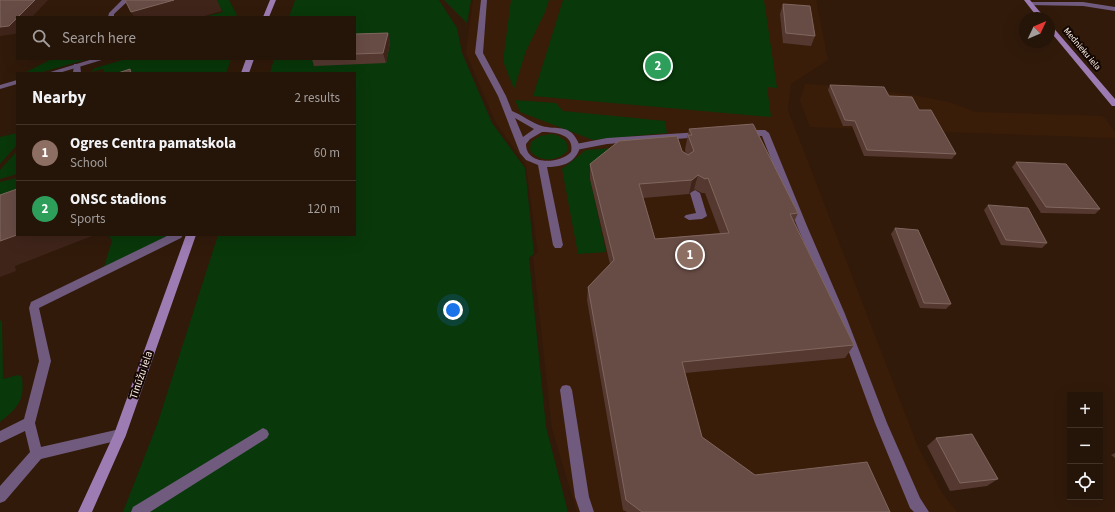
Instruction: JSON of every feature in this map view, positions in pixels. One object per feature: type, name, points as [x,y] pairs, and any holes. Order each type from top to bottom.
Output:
[{"type":"main road","points":[[266,16],[273,0]]},
{"type":"main road","points":[[1028,2],[1037,12]]},
{"type":"main road","name":"Mednieku iela","points":[[1055,33],[1115,104]]},
{"type":"main road","points":[[245,72],[250,60]]},
{"type":"main road","name":"Tīnūžu iela","points":[[85,512],[120,435],[190,236]]},
{"type":"street","points":[[111,16],[111,14],[126,0]]},
{"type":"street","points":[[484,0],[479,53],[508,112],[523,152],[527,157],[542,163],[554,163],[568,158],[574,153],[576,147],[573,138],[567,133],[553,129],[541,130],[530,134],[525,138],[522,146]]},
{"type":"street","points":[[1028,2],[1096,5],[1115,9]]},
{"type":"street","points":[[1054,4],[1072,10],[1088,11],[1115,16]]},
{"type":"street","points":[[58,72],[77,69],[99,60]]},
{"type":"street","points":[[0,87],[16,82]]},
{"type":"street","points":[[508,112],[541,130]]},
{"type":"street","points":[[734,134],[765,133],[802,226],[840,314],[881,423],[915,503],[922,512]]},
{"type":"street","points":[[576,147],[607,141],[675,139],[712,134]]},
{"type":"street","points":[[542,163],[558,245]]},
{"type":"street","points":[[689,217],[702,216],[695,193]]},
{"type":"street","points":[[37,454],[29,423],[45,361],[34,308],[35,305],[176,236]]},
{"type":"street","points":[[566,390],[582,497],[587,512]]},
{"type":"street","points":[[0,437],[29,423]]},
{"type":"street","points":[[138,512],[263,434]]},
{"type":"street","points":[[0,496],[37,454],[120,435]]},
{"type":"shaded area","points":[[473,0],[816,0],[828,60],[791,84],[788,110],[918,447],[942,493],[957,512],[577,512],[552,429],[533,257],[538,252],[526,165],[496,123],[466,53]]},
{"type":"shaded area","points":[[805,84],[863,88],[912,95],[949,102],[976,112],[1103,116],[1115,132],[1115,138],[810,127],[800,101]]},
{"type":"green space","points":[[216,0],[229,0],[237,15],[208,16],[223,12]]},
{"type":"green space","points":[[295,0],[439,0],[457,28],[462,53],[492,123],[525,168],[534,254],[529,258],[546,427],[568,512],[123,512],[158,422],[218,236],[356,236],[356,72],[270,72],[274,60],[356,60],[356,16],[289,16]]},
{"type":"green space","points":[[444,0],[471,0],[467,23]]},
{"type":"green space","points":[[511,0],[549,0],[545,12],[526,51],[514,89],[503,61]]},
{"type":"green space","points":[[563,0],[764,0],[777,88],[767,87],[771,117],[533,96]]},
{"type":"green space","points":[[50,60],[84,60],[42,72],[26,72]]},
{"type":"green space","points":[[123,60],[231,60],[226,72],[104,72],[103,69],[91,72],[95,68]]},
{"type":"green space","points":[[515,100],[556,103],[563,111],[665,121],[667,133],[593,140],[520,112]]},
{"type":"green space","points":[[16,133],[16,146],[0,164],[0,137]]},
{"type":"green space","points":[[551,134],[557,135],[566,141],[568,150],[564,154],[554,159],[543,159],[538,157],[530,150],[531,142],[540,136]]},
{"type":"green space","points":[[624,147],[590,179],[606,252],[578,254],[562,169],[586,150]]},
{"type":"green space","points":[[16,152],[16,174],[0,179],[0,170]]},
{"type":"green space","points":[[16,178],[16,217],[0,223],[0,182]]},
{"type":"green space","points":[[110,236],[168,236],[166,239],[103,270],[112,241]]},
{"type":"green space","points":[[2,320],[3,379],[18,375],[22,377],[23,386],[21,399],[18,404],[11,413],[0,422],[0,321]]},
{"type":"building","points":[[0,0],[35,0],[19,16],[16,16],[16,19],[9,26],[0,27]]},
{"type":"building","points":[[125,0],[174,0],[131,12]]},
{"type":"building","points":[[783,4],[810,6],[815,36],[786,33]]},
{"type":"building","points":[[388,33],[383,53],[356,54],[356,34]]},
{"type":"building","points":[[130,69],[131,72],[121,72]]},
{"type":"building","points":[[830,85],[884,87],[889,96],[912,97],[919,110],[931,110],[956,154],[867,150],[855,121],[845,120]]},
{"type":"building","points":[[753,124],[798,213],[790,214],[854,345],[682,362],[702,437],[755,475],[867,462],[890,512],[642,512],[626,500],[588,287],[614,260],[590,164],[619,141],[677,136],[682,151],[688,155],[694,151],[688,135],[692,135],[689,129]],"holes":[[[698,175],[705,179],[708,178],[729,233],[655,239],[639,184],[692,180]]]},
{"type":"building","points":[[1016,162],[1066,164],[1100,209],[1046,207]]},
{"type":"building","points":[[16,189],[16,235],[0,241],[0,195]]},
{"type":"building","points":[[988,205],[1028,208],[1047,243],[1006,240]]},
{"type":"building","points":[[895,228],[918,230],[951,304],[924,303]]},
{"type":"building","points":[[972,434],[998,479],[960,483],[936,438]]},
{"type":"place","name":"ONSC stadions","points":[[658,66]]},
{"type":"place","name":"Ogres Centra pamatskola","points":[[690,255]]}]
